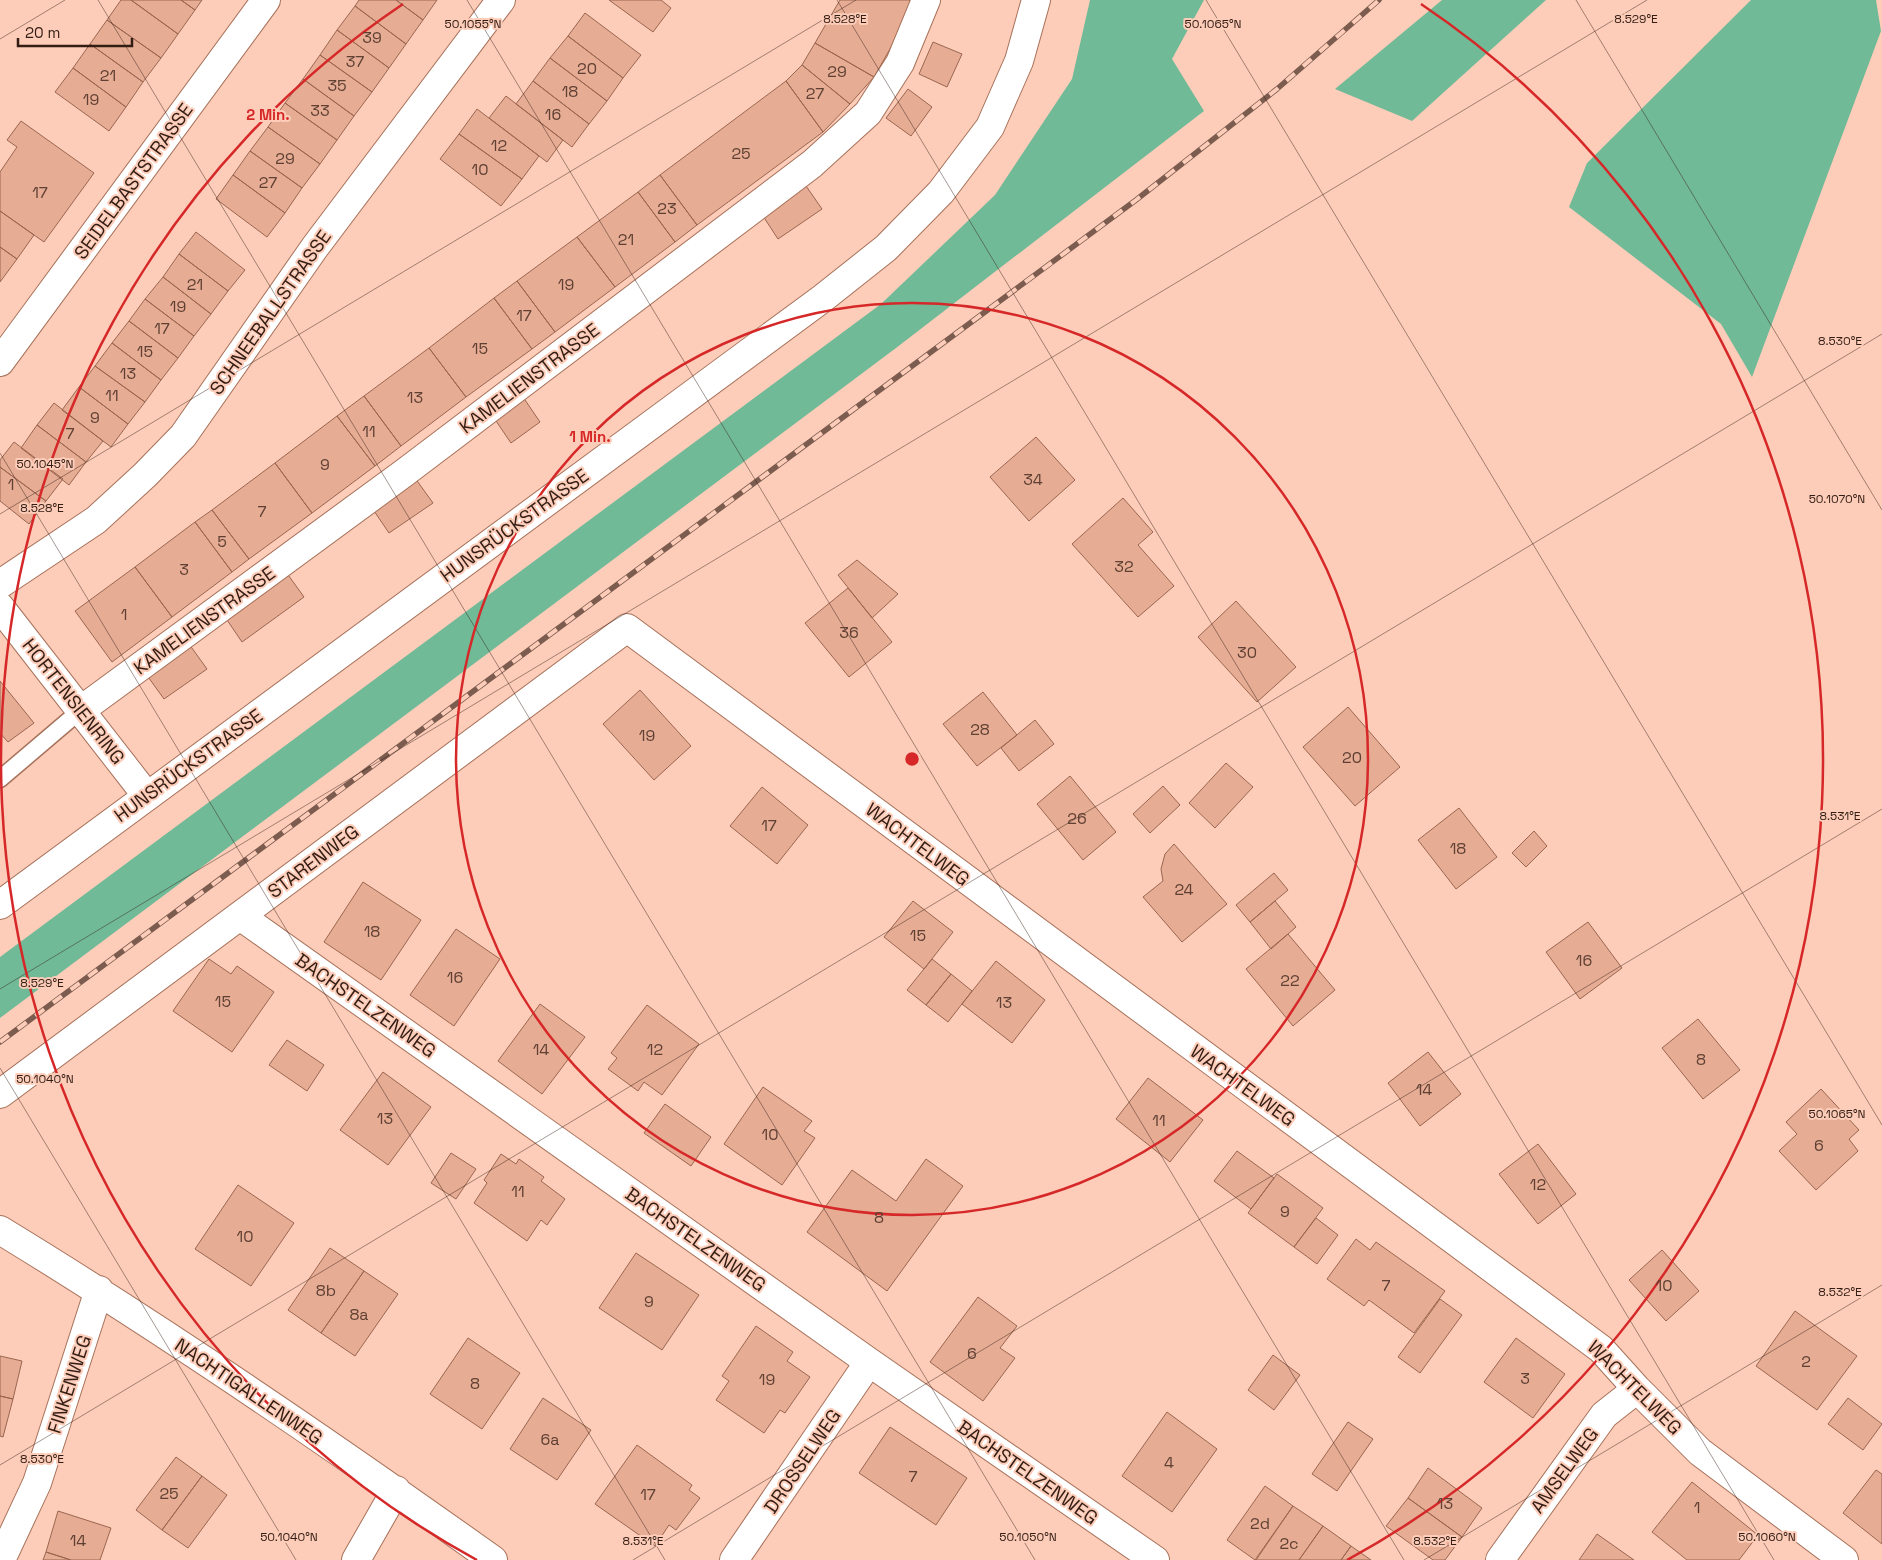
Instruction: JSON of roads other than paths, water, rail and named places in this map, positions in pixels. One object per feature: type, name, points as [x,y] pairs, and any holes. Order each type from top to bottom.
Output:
[{"type":"street","name":"SEIDELBASTSTRASSE","points":[[0,362],[266,0]]},
{"type":"street","name":"SCHNEEBALLSTRASSE","points":[[0,584],[96,520],[145,475],[183,436],[315,247],[501,0]]},
{"type":"street","name":"KAMELIENSTRASSE","points":[[81,710],[404,473],[812,164],[868,113],[900,63],[926,0]]},
{"type":"street","name":"HUNSRÜCKSTRASSE","points":[[0,905],[815,304],[886,248],[941,192],[990,127],[1019,61],[1036,0]]},
{"type":"street","name":"HORTENSIENRING","points":[[0,607],[147,796]]},
{"type":"street","name":"STARENWEG","points":[[0,1094],[626,628]]},
{"type":"street","name":"WACHTELWEG","points":[[626,628],[1602,1349],[1637,1389],[1700,1452],[1844,1560]]},
{"type":"street","name":"BACHSTELZENWEG","points":[[240,916],[869,1362],[1155,1560]]},
{"type":"street","name":"NACHTIGALLENWEG","points":[[0,1230],[99,1290],[396,1490],[493,1560]]},
{"type":"street","name":"FINKENWEG","points":[[1,1560],[37,1483],[99,1290]]},
{"type":"street","name":"DROSSELWEG","points":[[734,1560],[869,1362]]},
{"type":"street","name":"AMSELWEG","points":[[1500,1560],[1604,1415],[1637,1389]]},
{"type":"street","points":[[356,1560],[396,1490]]},
{"type":"lane","points":[[0,778],[81,710]]},
{"type":"railway","points":[[0,1042],[1136,200],[1277,89],[1379,0]]}]
